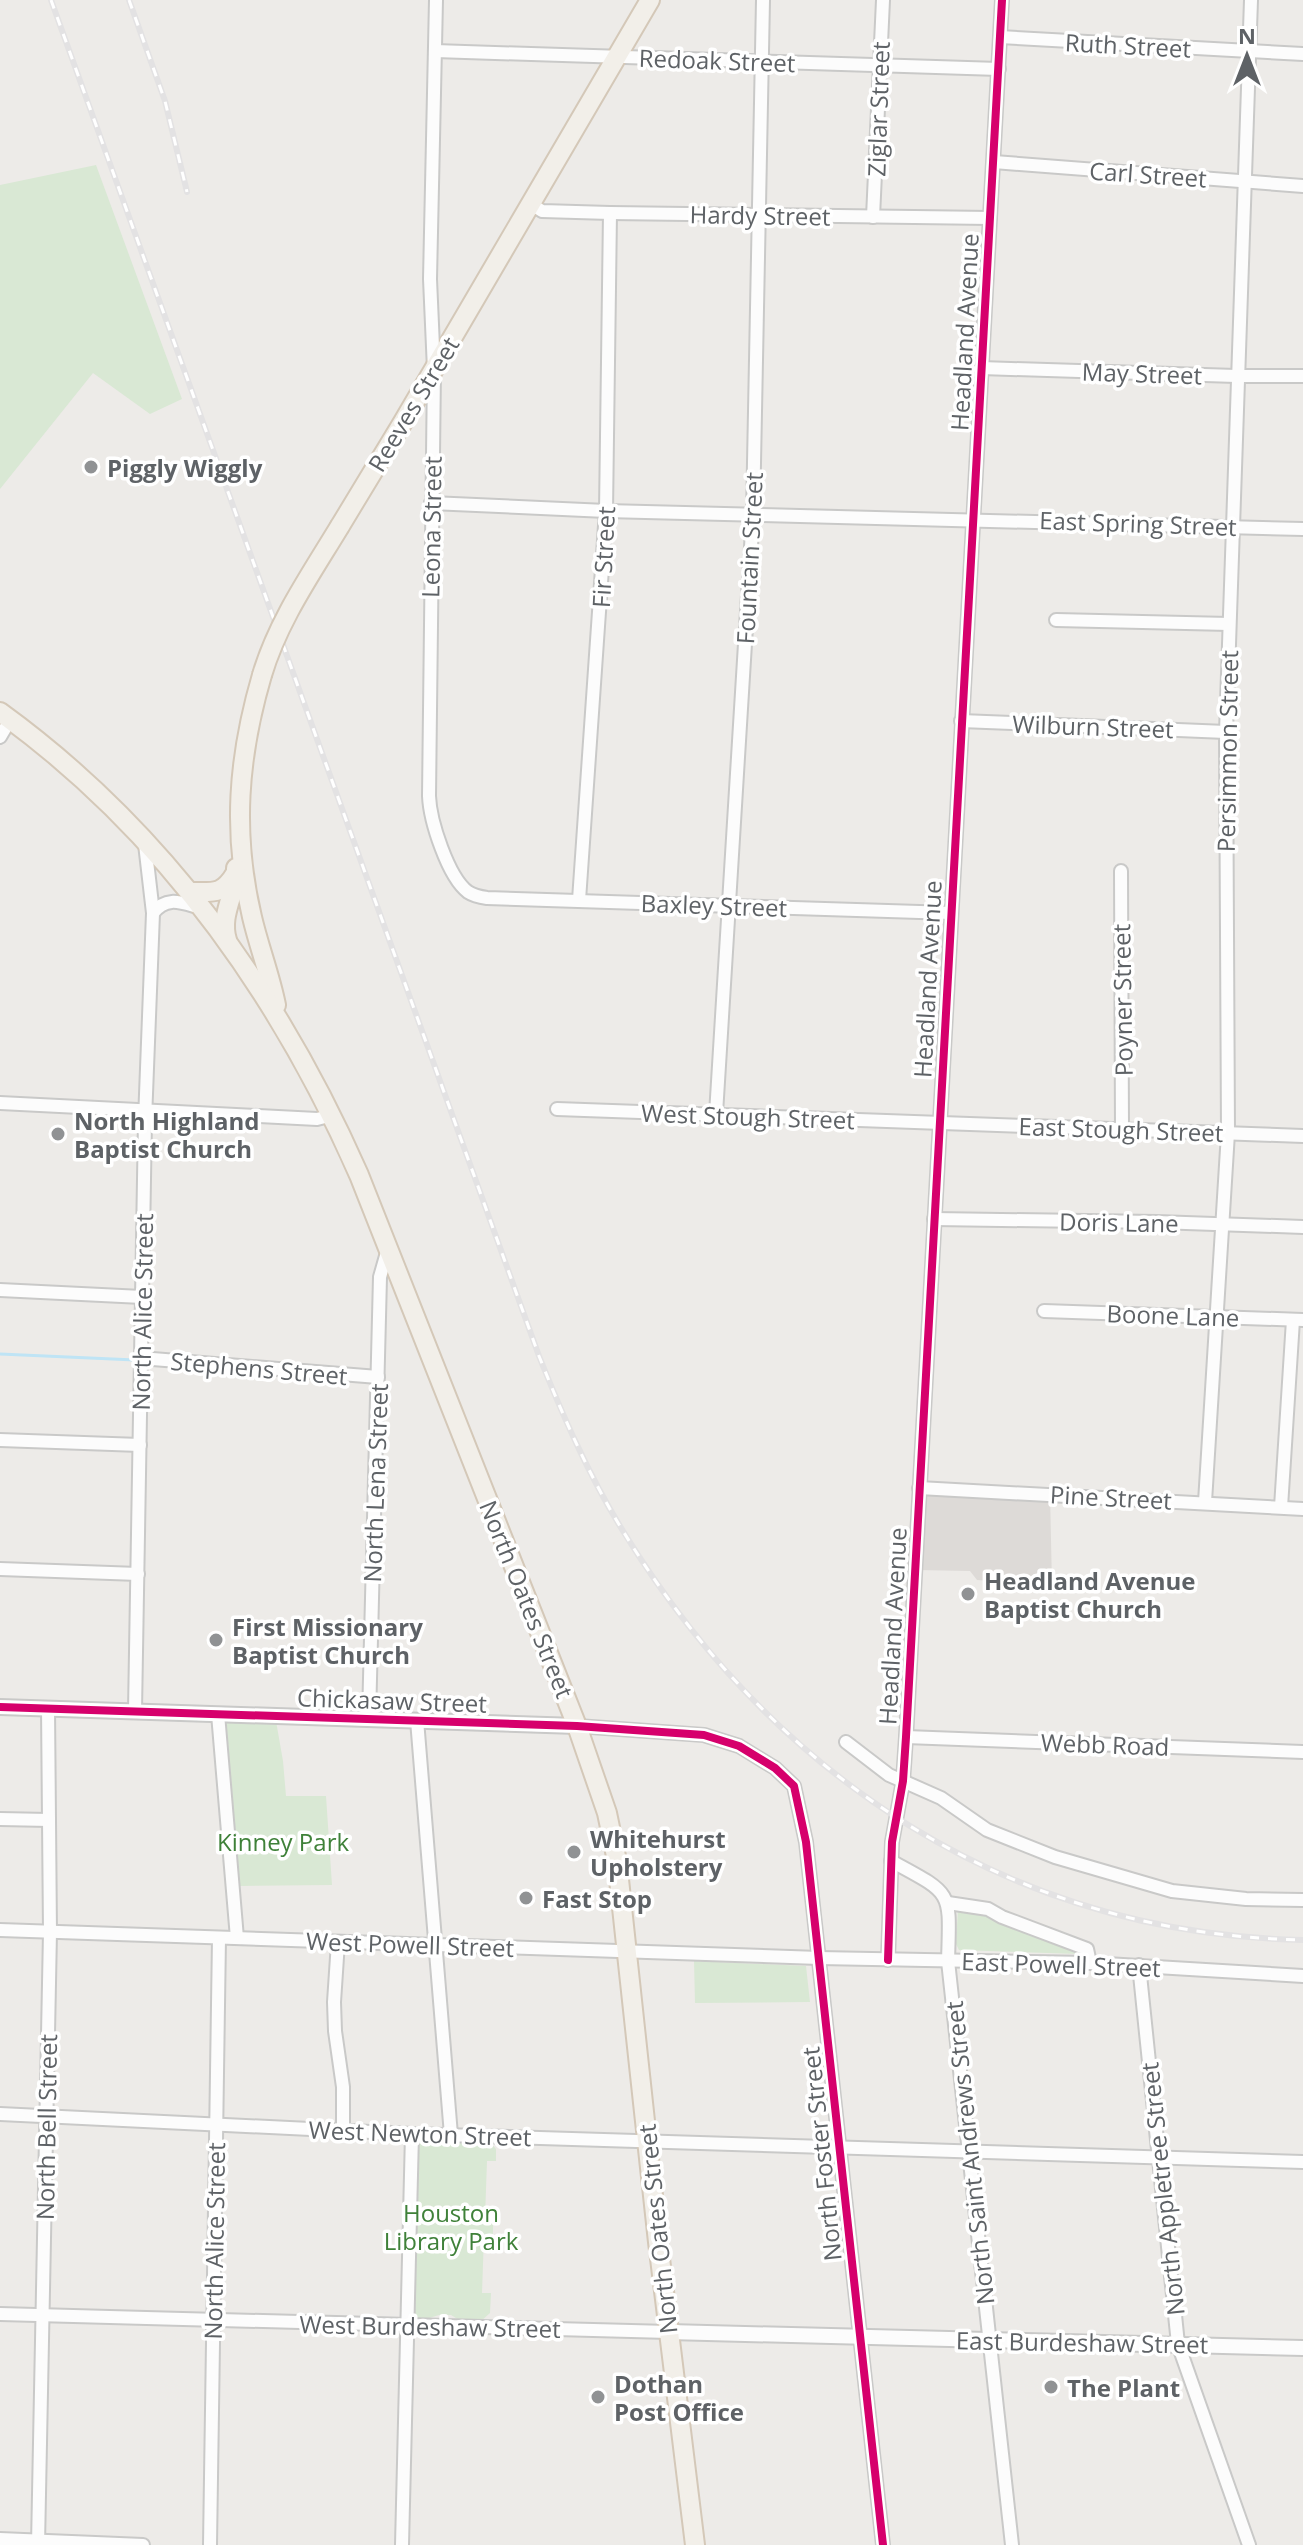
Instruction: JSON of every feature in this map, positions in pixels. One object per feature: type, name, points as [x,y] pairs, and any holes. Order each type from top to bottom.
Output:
[{"type":"main road","name":"Reeves Street","points":[[217,923],[236,883],[234,843],[238,830],[245,748],[272,645],[650,0]]},
{"type":"main road","points":[[5,716],[96,792],[144,840],[217,923],[280,1020]]},
{"type":"main road","name":"Reeves Street","points":[[238,830],[246,890],[280,1020]]},
{"type":"main road","points":[[191,892],[220,891],[236,872]]},
{"type":"main road","points":[[217,923],[235,918],[240,913],[246,890]]},
{"type":"main road","name":"North Oates Street","points":[[280,1020],[333,1115],[388,1249],[577,1726],[609,1824],[617,1861],[695,2545]]},
{"type":"street","name":"Leona Street","points":[[436,0],[430,279],[434,370],[429,809],[454,874],[460,884],[476,896]]},
{"type":"street","name":"Fountain Street","points":[[716,1114],[753,514],[763,0]]},
{"type":"street","name":"Ziglar Street","points":[[873,217],[883,0]]},
{"type":"street","name":"Headland Avenue","points":[[888,1960],[891,1861],[906,1737],[1002,0]]},
{"type":"street","name":"Persimmon Street","points":[[1205,1502],[1228,1133],[1226,732],[1251,0]]},
{"type":"street","name":"Ruth Street","points":[[1000,37],[1303,54]]},
{"type":"street","name":"Redoak Street","points":[[435,51],[999,69]]},
{"type":"street","name":"Carl Street","points":[[994,162],[1303,186]]},
{"type":"street","name":"Hardy Street","points":[[531,204],[542,211],[990,218]]},
{"type":"street","name":"Fir Street","points":[[579,900],[606,511],[610,213]]},
{"type":"street","name":"May Street","points":[[981,368],[1303,376]]},
{"type":"street","name":"East Spring Street","points":[[431,503],[606,511],[1303,529]]},
{"type":"street","points":[[1056,620],[1229,624]]},
{"type":"street","points":[[0,737],[5,716]]},
{"type":"street","name":"Wilburn Street","points":[[961,721],[1226,732]]},
{"type":"street","name":"North Alice Street","points":[[135,1711],[140,1358],[153,913],[144,840]]},
{"type":"street","name":"Poyner Street","points":[[1121,871],[1122,1130]]},
{"type":"street","name":"Baxley Street","points":[[476,896],[951,913]]},
{"type":"street","points":[[153,913],[157,907],[171,901],[217,923]]},
{"type":"street","points":[[0,1103],[317,1119],[333,1115]]},
{"type":"street","name":"West Stough Street","points":[[557,1109],[939,1123]]},
{"type":"street","name":"East Stough Street","points":[[939,1123],[1303,1136]]},
{"type":"street","name":"Doris Lane","points":[[934,1219],[1303,1227]]},
{"type":"street","name":"North Lena Street","points":[[369,1719],[380,1277],[388,1249]]},
{"type":"street","points":[[0,1290],[142,1297]]},
{"type":"street","name":"Boone Lane","points":[[1044,1311],[1298,1320]]},
{"type":"street","points":[[1281,1507],[1298,1320]]},
{"type":"street","name":"Stephens Street","points":[[140,1358],[378,1377]]},
{"type":"street","points":[[0,1440],[140,1445]]},
{"type":"street","name":"Pine Street","points":[[919,1488],[1303,1509]]},
{"type":"street","points":[[0,1569],[138,1574]]},
{"type":"street","name":"Chickasaw Street","points":[[0,1707],[577,1726],[704,1735],[739,1746],[775,1768]]},
{"type":"street","name":"North Bell Street","points":[[38,2543],[50,1932],[48,1708]]},
{"type":"street","points":[[218,1714],[237,1938]]},
{"type":"street","points":[[417,1720],[451,2135]]},
{"type":"street","name":"Webb Road","points":[[906,1737],[1303,1752]]},
{"type":"street","points":[[846,1742],[889,1775],[941,1798],[987,1830],[1019,1844],[1172,1891],[1246,1899],[1303,1900]]},
{"type":"street","name":"North Foster Street","points":[[775,1768],[794,1786],[802,1819],[883,2545]]},
{"type":"street","points":[[0,1819],[49,1820]]},
{"type":"street","points":[[891,1861],[936,1887],[944,1893],[948,1903],[988,1909],[1087,1949],[1090,1963]]},
{"type":"street","name":"North Saint Andrews Street","points":[[948,1903],[948,1961],[1012,2545]]},
{"type":"street","name":"West Powell Street","points":[[0,1930],[819,1958]]},
{"type":"street","name":"North Alice Street","points":[[210,2545],[219,1938]]},
{"type":"street","points":[[338,1942],[334,2002],[343,2087],[343,2131]]},
{"type":"street","name":"East Powell Street","points":[[819,1958],[1090,1963],[1303,1976]]},
{"type":"street","name":"North Appletree Street","points":[[1139,1965],[1178,2344],[1249,2545]]},
{"type":"street","name":"West Newton Street","points":[[0,2114],[412,2134],[1303,2162]]},
{"type":"street","points":[[402,2545],[412,2134]]},
{"type":"street","name":"West Burdeshaw Street","points":[[0,2314],[860,2336]]},
{"type":"street","name":"East Burdeshaw Street","points":[[860,2336],[1303,2348]]},
{"type":"street","points":[[0,2539],[38,2543],[143,2545]]},
{"type":"shaded area","points":[[919,1488],[1050,1494],[1052,1585],[977,1580],[970,1571],[916,1570]]},
{"type":"green space","points":[[96,165],[182,399],[150,414],[93,373],[0,489],[0,185]]},
{"type":"green space","name":"Kinney Park","points":[[226,1719],[276,1721],[286,1796],[326,1796],[332,1885],[240,1886]]},
{"type":"green space","points":[[958,1909],[987,1913],[1081,1952],[959,1950],[956,1944]]},
{"type":"green space","points":[[694,1961],[806,1966],[810,2002],[695,2003]]},
{"type":"green space","name":"Houston Library Park","points":[[423,2140],[490,2142],[496,2149],[496,2161],[487,2161],[485,2218],[493,2219],[493,2236],[484,2236],[482,2293],[491,2293],[490,2313],[481,2321],[461,2321],[451,2315],[414,2319],[418,2151]]},
{"type":"waterway","points":[[0,1354],[135,1360]]},
{"type":"railway","points":[[51,0],[539,1356],[577,1445],[623,1531],[684,1619],[752,1698],[827,1767],[910,1826],[999,1873],[1094,1908],[1196,1931],[1303,1940]]},
{"type":"railway","points":[[129,0],[165,101],[187,192]]},
{"type":"cycle path","points":[[888,1960],[892,1842],[903,1781],[906,1737],[1002,0]]},
{"type":"cycle path","points":[[0,1707],[577,1726],[704,1735],[739,1746],[775,1768],[794,1786],[806,1842],[883,2545]]},
{"type":"place","name":"Piggly Wiggly","points":[[91,467]]},
{"type":"place","name":"North Highland Baptist Church","points":[[58,1134]]},
{"type":"place","name":"Headland Avenue Baptist Church","points":[[968,1594]]},
{"type":"place","name":"First Missionary Baptist Church","points":[[216,1640]]},
{"type":"place","name":"Whitehurst Upholstery","points":[[574,1852]]},
{"type":"place","name":"Fast Stop","points":[[526,1898]]},
{"type":"place","name":"The Plant","points":[[1051,2387]]},
{"type":"place","name":"Dothan Post Office","points":[[598,2397]]}]
